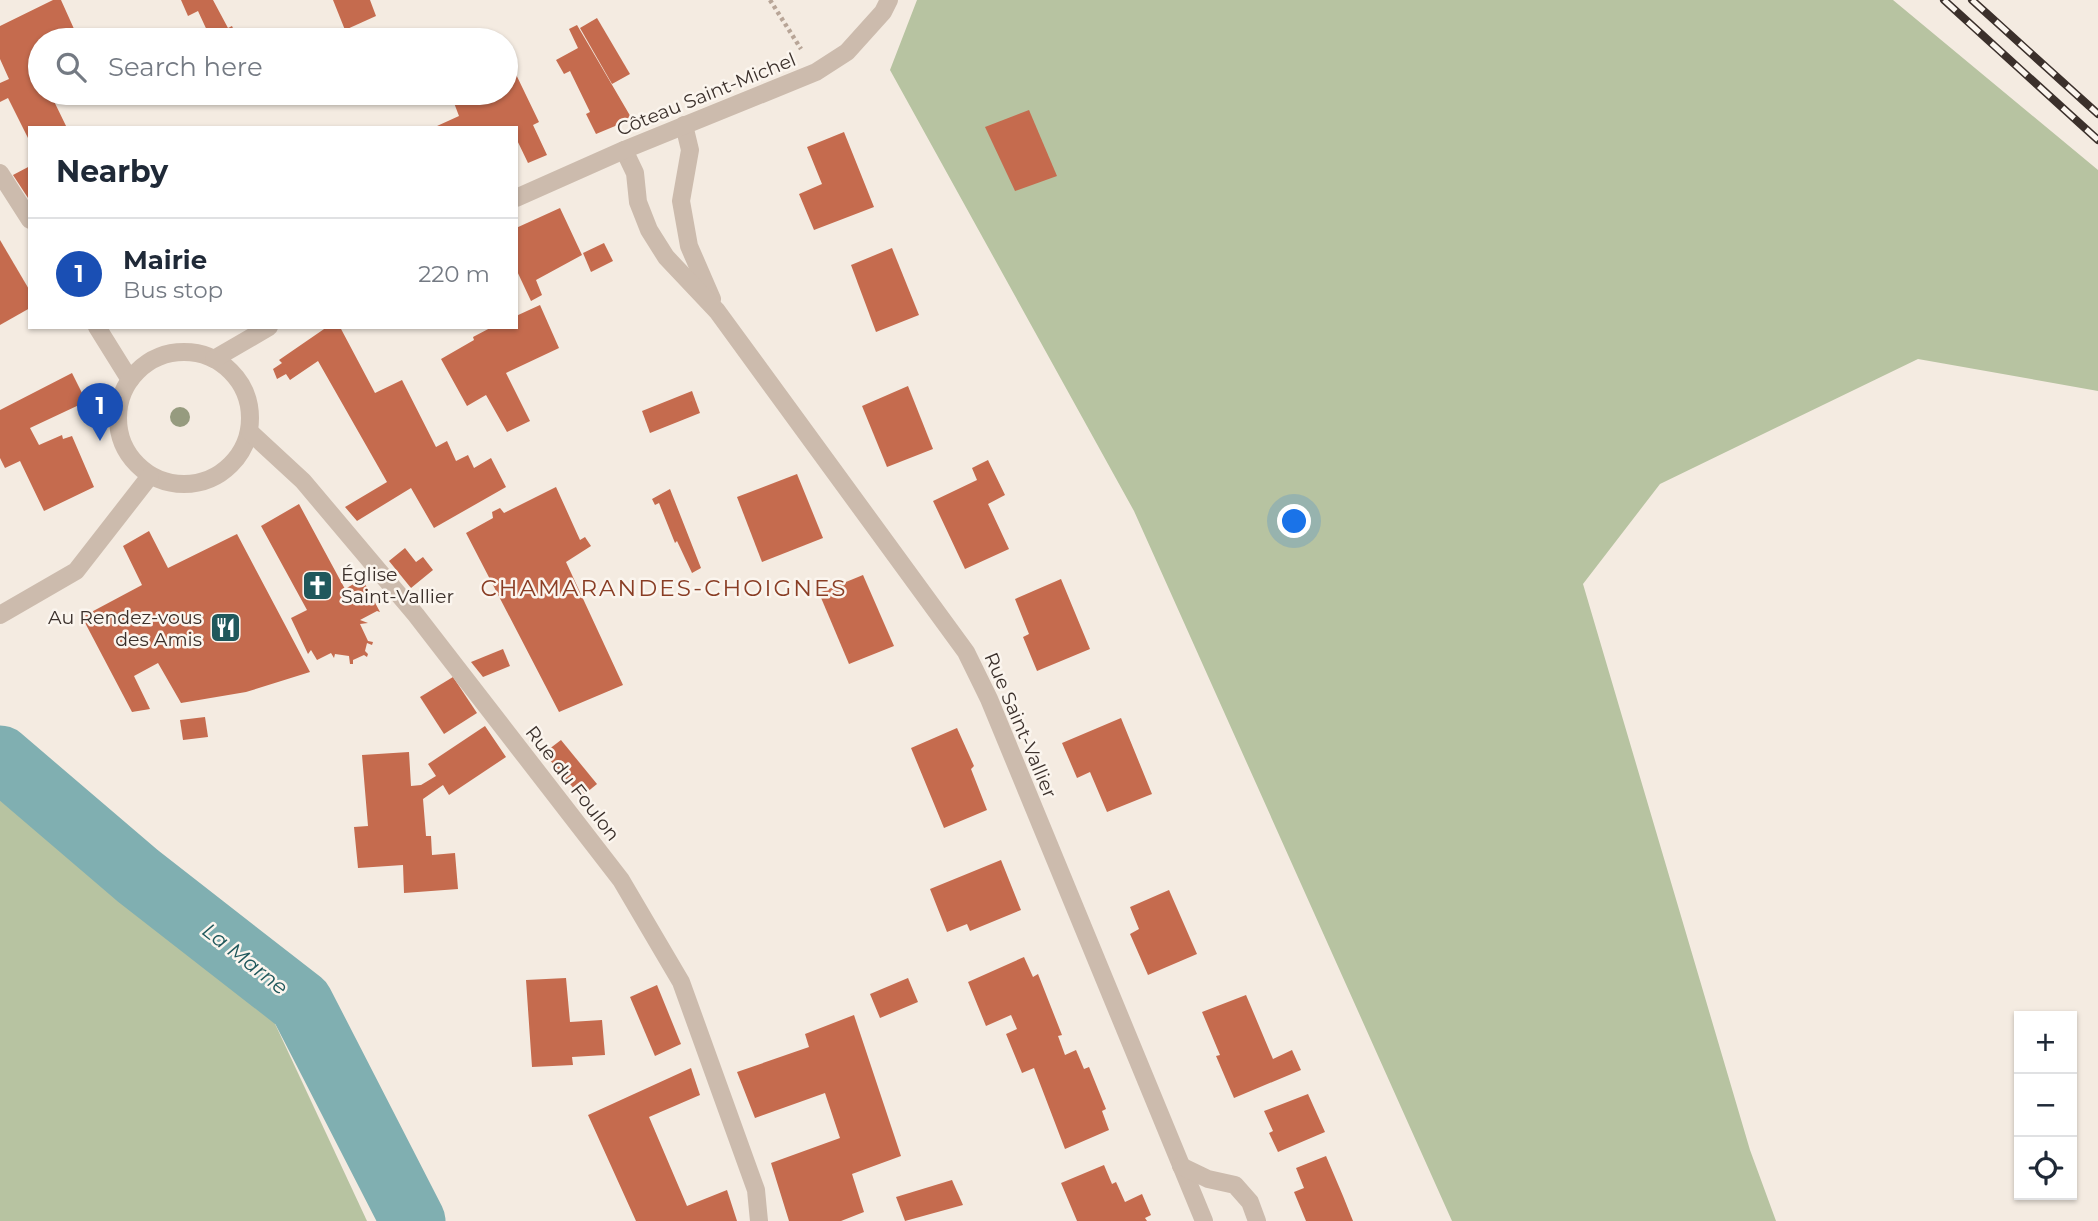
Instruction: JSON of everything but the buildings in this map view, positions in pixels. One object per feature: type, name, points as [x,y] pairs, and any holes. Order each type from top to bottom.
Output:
[{"type":"street","name":"Côteau Saint-Michel","points":[[518,197],[624,150],[816,72],[847,52],[883,12],[889,0]]},
{"type":"street","name":"Rue Saint-Vallier","points":[[684,125],[690,150],[681,201],[682,212],[689,246],[717,312]]},
{"type":"street","name":"Rue Saint-Vallier","points":[[624,150],[635,173],[638,202],[649,230],[666,257],[717,312],[966,652],[989,699],[1204,1221]]},
{"type":"street","points":[[0,173],[28,217]]},
{"type":"street","points":[[98,329],[130,380]]},
{"type":"street","points":[[214,359],[266,329]]},
{"type":"street","points":[[177,352],[196,353],[214,359],[232,372],[245,390],[251,410],[250,432],[242,452],[229,468],[211,479],[191,485],[170,483],[150,476],[134,461],[123,443],[118,422],[120,400],[130,380],[143,366],[159,357],[177,352]]},
{"type":"street","name":"Rue du Foulon","points":[[250,432],[303,481],[416,615],[621,880],[681,982],[756,1190],[760,1221]]},
{"type":"street","points":[[0,615],[76,571],[150,476]]},
{"type":"street","points":[[1181,1166],[1208,1179],[1235,1185],[1250,1202],[1257,1221]]},
{"type":"path","points":[[770,0],[800,46]]},
{"type":"green space","points":[[917,0],[1893,0],[2098,170],[2098,391],[1918,359],[1660,484],[1583,584],[1750,1150],[1776,1221],[1452,1221],[1134,511],[890,70]]},
{"type":"green space","points":[[0,776],[263,998],[367,1221],[0,1221]]},
{"type":"waterway","name":"La Marne","points":[[0,758],[138,876],[301,1003],[413,1221]]},
{"type":"railway","points":[[1944,0],[2098,140]]},
{"type":"railway","points":[[1972,0],[2098,114]]},
{"type":"place","name":"Mairie","points":[[100,441]]},
{"type":"place","name":"Église Saint-Vallier","points":[[318,585]]},
{"type":"place","name":"Au Rendez-vous des Amis","points":[[225,628]]},
{"type":"district","name":"CHAMARANDES-CHOIGNES","points":[[664,588]]}]
